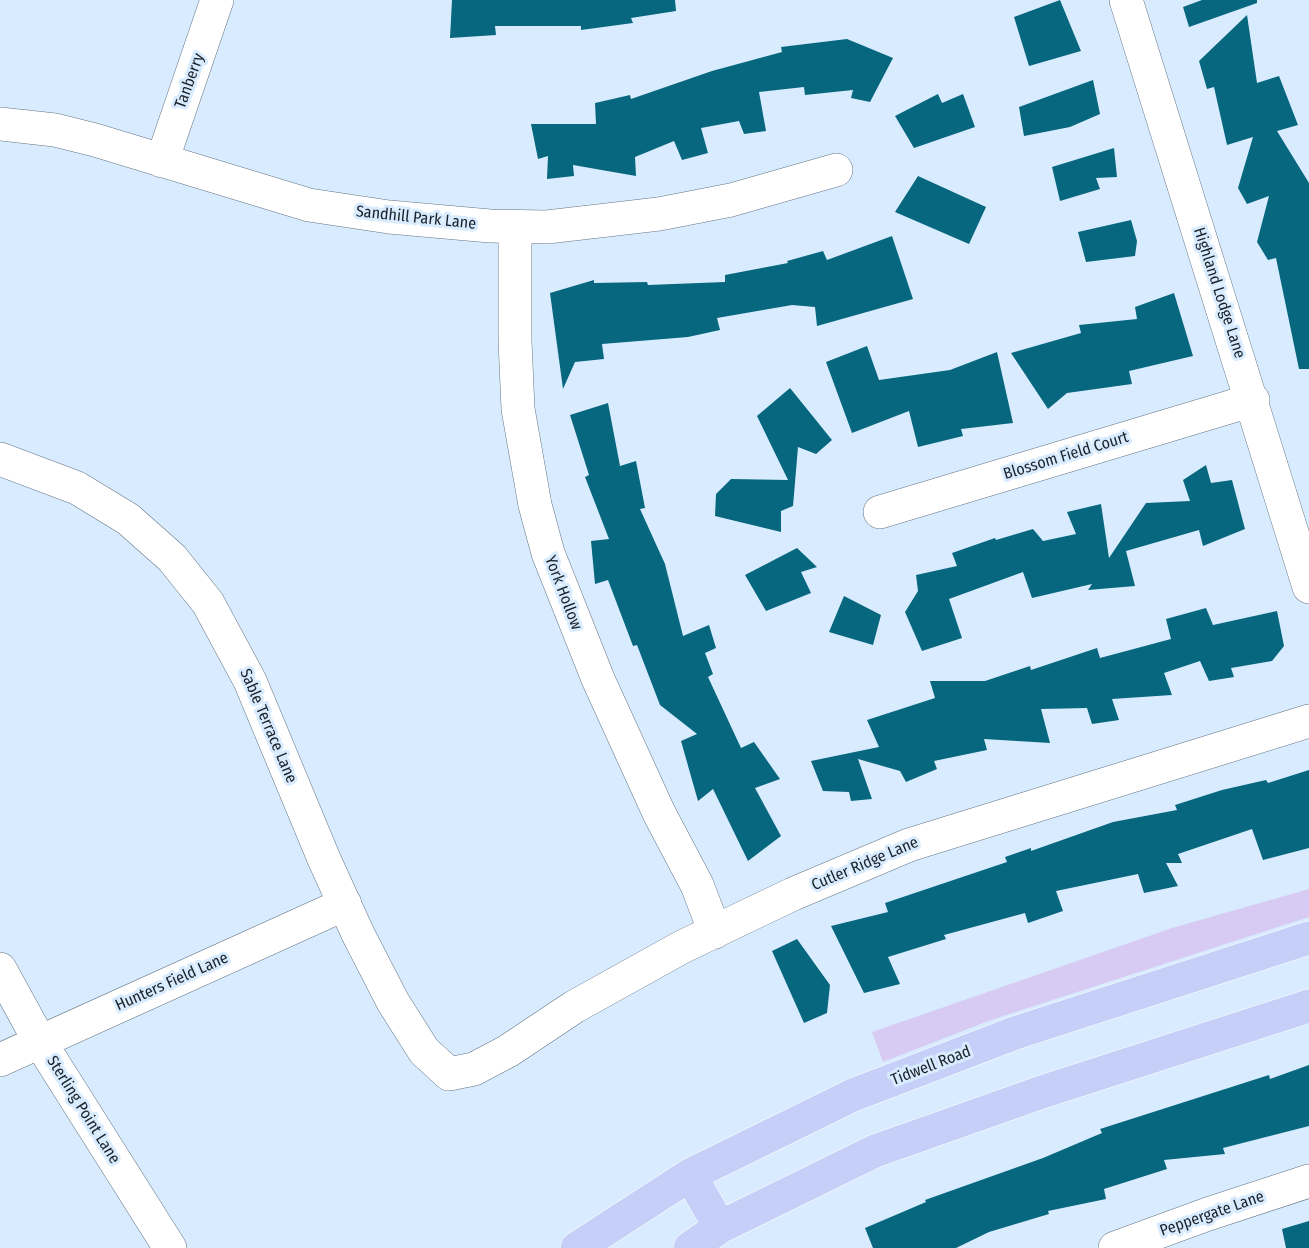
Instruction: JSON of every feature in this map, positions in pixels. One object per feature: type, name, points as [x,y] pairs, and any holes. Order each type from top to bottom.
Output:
[{"type":"main road","name":"Tidwell Road","points":[[577,1248],[690,1175],[853,1095],[1004,1037],[1309,938]]},
{"type":"main road","points":[[690,1248],[720,1227],[875,1151],[1042,1092],[1309,1006]]},
{"type":"main road","points":[[690,1175],[720,1227]]},
{"type":"street","name":"Tanberry","points":[[162,161],[217,0]]},
{"type":"street","name":"Highland Lodge Lane","points":[[1126,0],[1309,587]]},
{"type":"street","name":"Sandhill Park Lane","points":[[0,124],[76,135],[309,205],[430,221],[514,227],[547,227],[659,214],[731,200],[836,170]]},
{"type":"street","name":"York Hollow","points":[[514,227],[514,342],[518,409],[535,505],[548,553],[594,670],[659,813],[697,885],[715,932]]},
{"type":"street","name":"Blossom Field Court","points":[[880,512],[1252,400]]},
{"type":"street","name":"Sable Terrace Lane","points":[[0,459],[77,488],[119,513],[172,558],[208,603],[250,681],[345,904],[408,1026],[424,1052],[449,1074]]},
{"type":"street","name":"Cutler Ridge Lane","points":[[449,1074],[474,1069],[508,1051],[610,986],[715,932],[803,890],[928,837],[1309,721]]},
{"type":"street","name":"Hunters Field Lane","points":[[0,1060],[345,904]]},
{"type":"street","name":"Sterling Point Lane","points":[[0,969],[40,1042],[170,1248]]},
{"type":"street","name":"Peppergate Lane","points":[[1115,1248],[1309,1181]]},
{"type":"shaded area","points":[[1309,889],[1309,917],[991,1020],[883,1062],[872,1032],[1172,928]]},
{"type":"building","points":[[452,0],[675,0],[676,11],[631,18],[633,23],[581,30],[581,26],[495,26],[496,35],[450,38]]},
{"type":"building","points":[[1060,0],[1081,51],[1029,66],[1014,17]]},
{"type":"building","points":[[1202,0],[1257,0],[1257,3],[1189,27],[1183,7]]},
{"type":"building","points":[[1247,15],[1257,83],[1279,76],[1298,125],[1277,131],[1309,183],[1309,369],[1299,369],[1276,258],[1268,260],[1257,242],[1269,196],[1247,204],[1238,188],[1253,137],[1227,145],[1214,87],[1207,89],[1199,61]]},
{"type":"building","points":[[847,39],[893,58],[870,102],[851,98],[853,90],[805,95],[804,87],[759,92],[766,131],[744,134],[739,121],[701,128],[708,153],[682,160],[674,141],[635,157],[636,176],[573,165],[574,176],[547,179],[548,156],[538,159],[531,124],[596,124],[595,103],[630,95],[631,99],[712,71],[782,52],[781,47]]},
{"type":"building","points":[[1093,80],[1100,114],[1070,127],[1024,136],[1019,107]]},
{"type":"building","points":[[938,94],[942,103],[963,94],[975,127],[914,148],[895,116]]},
{"type":"building","points":[[1114,148],[1117,177],[1096,178],[1100,189],[1060,201],[1052,167]]},
{"type":"building","points":[[918,176],[986,207],[969,244],[895,212]]},
{"type":"building","points":[[1131,220],[1137,241],[1135,256],[1086,262],[1078,232]]},
{"type":"building","points":[[892,236],[913,299],[817,326],[815,307],[792,305],[717,318],[720,330],[688,337],[602,344],[604,359],[575,362],[563,389],[550,293],[594,280],[594,283],[647,282],[648,285],[725,282],[725,275],[788,263],[787,261],[823,251],[827,260]]},
{"type":"building","points":[[1174,293],[1193,356],[1129,371],[1132,384],[1067,393],[1048,409],[1011,353],[1081,333],[1079,325],[1137,319],[1135,307]]},
{"type":"building","points":[[867,346],[879,380],[950,370],[997,352],[1013,423],[961,429],[963,436],[918,447],[909,411],[852,433],[826,362]]},
{"type":"building","points":[[790,388],[832,440],[816,454],[798,447],[793,506],[781,511],[781,532],[715,516],[716,494],[731,479],[788,480],[757,416]]},
{"type":"building","points":[[608,403],[620,466],[636,461],[645,508],[640,509],[665,564],[683,636],[709,625],[716,648],[705,653],[713,674],[708,677],[741,748],[754,742],[780,779],[755,788],[781,836],[748,861],[713,789],[698,801],[681,741],[697,734],[660,705],[637,645],[633,646],[608,580],[595,584],[591,541],[609,539],[585,477],[589,475],[570,415]]},
{"type":"building","points":[[1206,465],[1211,483],[1232,480],[1245,529],[1203,546],[1199,530],[1126,551],[1135,586],[1088,590],[1092,584],[1032,598],[1023,572],[949,599],[962,638],[922,651],[905,612],[918,591],[916,575],[957,566],[952,553],[995,538],[996,540],[1033,529],[1043,541],[1076,534],[1067,512],[1101,504],[1109,558],[1146,503],[1190,501],[1183,480]]},
{"type":"building","points":[[797,548],[817,567],[801,572],[811,593],[766,611],[745,575]]},
{"type":"building","points":[[844,596],[881,615],[873,645],[829,632]]},
{"type":"building","points":[[1206,608],[1213,625],[1277,611],[1284,646],[1272,661],[1231,668],[1234,677],[1209,681],[1200,661],[1164,673],[1172,695],[1112,699],[1119,720],[1092,724],[1087,708],[1041,709],[1050,743],[984,739],[987,750],[934,761],[937,769],[906,782],[900,771],[858,759],[872,799],[851,801],[849,792],[823,791],[811,761],[879,747],[867,720],[935,698],[930,681],[985,681],[1030,666],[1031,670],[1097,648],[1100,658],[1171,639],[1166,619]]},
{"type":"building","points":[[1309,770],[1309,848],[1263,860],[1252,829],[1178,854],[1182,863],[1166,863],[1178,886],[1144,893],[1138,874],[1056,891],[1063,911],[1028,923],[1025,913],[944,935],[946,939],[888,957],[900,984],[864,993],[831,926],[888,912],[885,903],[1007,862],[1005,857],[1031,848],[1031,851],[1113,822],[1177,810],[1175,805],[1222,790],[1266,780],[1268,783]]},
{"type":"building","points":[[797,939],[830,985],[827,1013],[804,1023],[772,951]]},
{"type":"building","points":[[1309,1065],[1309,1126],[1223,1148],[1225,1154],[1164,1160],[1167,1169],[1104,1189],[1106,1199],[1048,1211],[1049,1214],[989,1232],[956,1248],[873,1248],[865,1228],[926,1202],[925,1200],[1043,1158],[1102,1133],[1100,1129],[1269,1075],[1270,1079]]},
{"type":"building","points":[[1309,1221],[1309,1248],[1286,1248],[1282,1229]]}]
